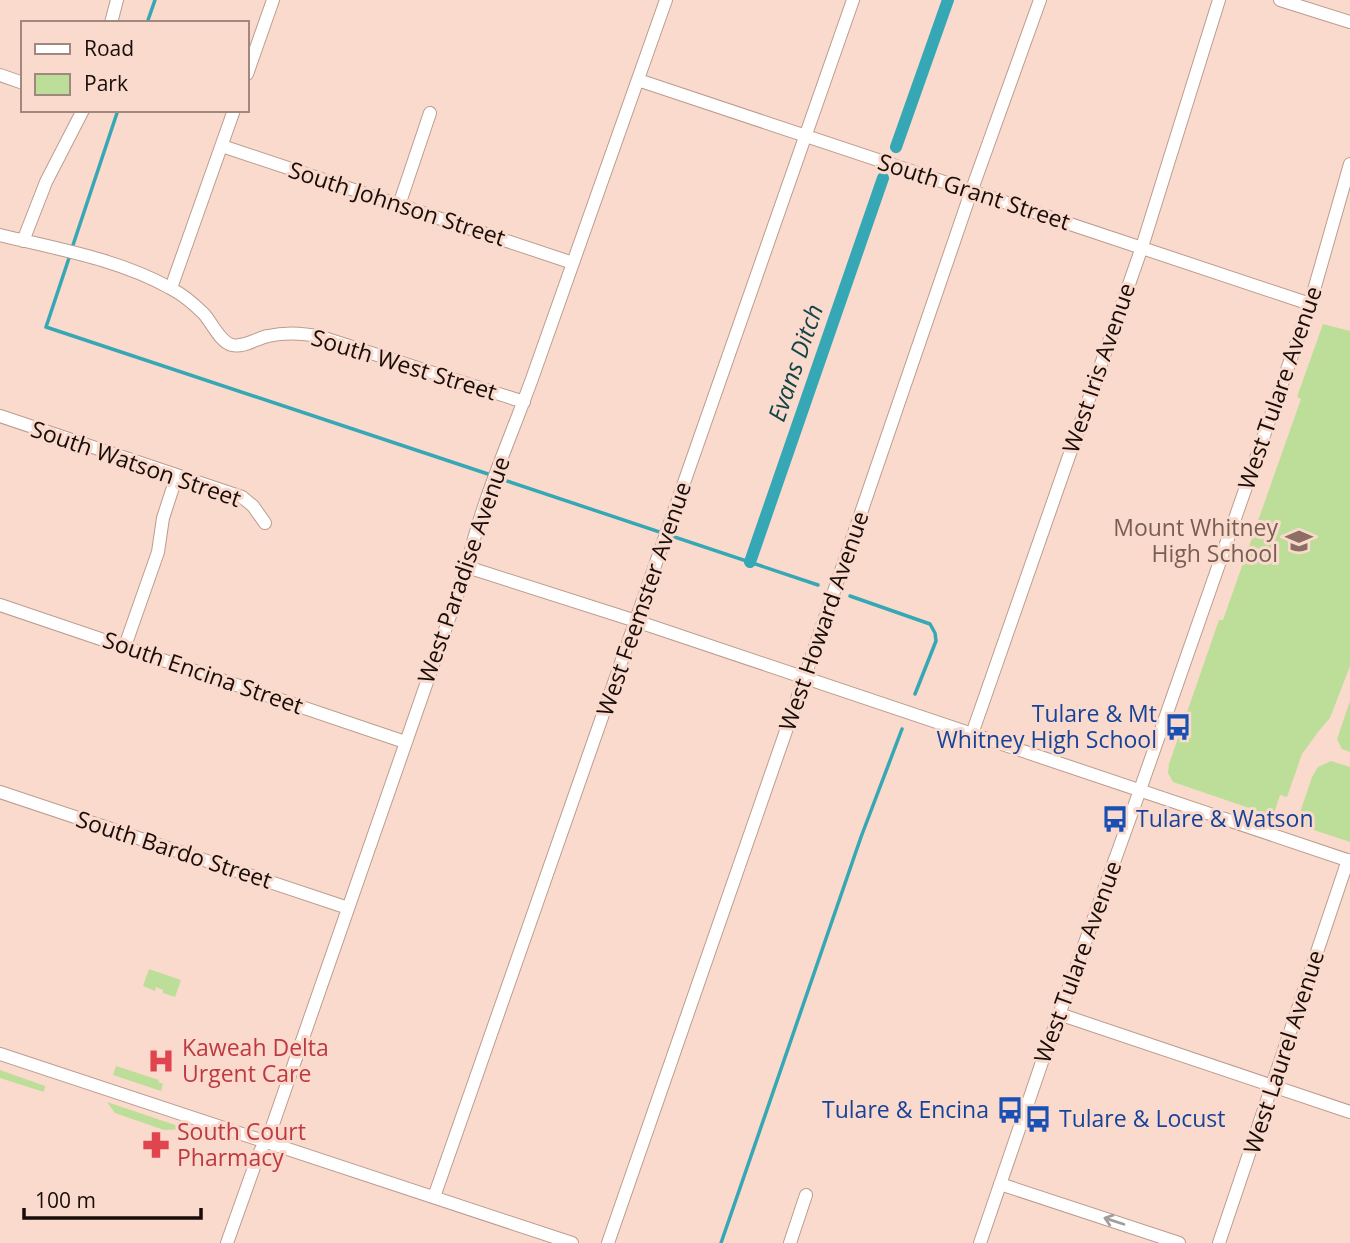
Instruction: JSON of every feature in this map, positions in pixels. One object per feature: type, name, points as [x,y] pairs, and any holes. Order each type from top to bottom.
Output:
[{"type":"street","points":[[112,21],[117,0]]},
{"type":"street","points":[[248,71],[273,0]]},
{"type":"street","name":"West Paradise Avenue","points":[[227,1243],[258,1156],[272,1127],[467,568],[472,542],[666,0]]},
{"type":"street","name":"West Feemster Avenue","points":[[434,1197],[853,0]]},
{"type":"street","name":"West Howard Avenue","points":[[608,1243],[971,192],[1040,0]]},
{"type":"street","name":"West Iris Avenue","points":[[972,734],[1142,247],[1219,0]]},
{"type":"street","points":[[1280,0],[1350,22]]},
{"type":"street","points":[[0,75],[21,82]]},
{"type":"street","name":"South Grant Street","points":[[638,80],[1310,304]]},
{"type":"street","points":[[23,241],[46,182],[82,112]]},
{"type":"street","points":[[171,288],[233,112]]},
{"type":"street","points":[[399,205],[430,113]]},
{"type":"street","name":"South Johnson Street","points":[[222,146],[573,263]]},
{"type":"street","name":"West Tulare Avenue","points":[[980,1243],[1310,304],[1350,164]]},
{"type":"street","name":"South West Street","points":[[0,235],[100,261],[141,274],[171,288],[202,312],[230,345],[240,346],[266,336],[307,334],[524,402]]},
{"type":"street","name":"South Watson Street","points":[[0,416],[242,497],[253,506],[265,523]]},
{"type":"street","points":[[125,646],[158,552],[163,518],[177,475]]},
{"type":"street","points":[[467,568],[635,621],[1349,860]]},
{"type":"street","name":"South Encina Street","points":[[0,605],[405,742]]},
{"type":"street","name":"South Bardo Street","points":[[0,792],[348,908]]},
{"type":"street","name":"West Laurel Avenue","points":[[1219,1243],[1349,860]]},
{"type":"street","points":[[1059,1014],[1350,1112]]},
{"type":"street","points":[[0,1054],[572,1243]]},
{"type":"street","points":[[1000,1184],[1179,1243]]},
{"type":"street","points":[[790,1243],[806,1195]]},
{"type":"green space","name":"Mount Whitney High School","points":[[1323,324],[1350,331],[1350,666],[1330,718],[1302,754],[1287,797],[1280,795],[1273,816],[1173,782],[1168,773],[1219,620],[1223,620],[1301,399],[1297,397]]},
{"type":"green space","points":[[1350,701],[1350,752],[1342,749],[1337,739]]},
{"type":"green space","points":[[1331,761],[1350,767],[1350,842],[1296,824],[1312,777],[1318,767]]},
{"type":"green space","points":[[149,969],[181,980],[175,997],[156,987],[155,991],[143,986]]},
{"type":"green space","points":[[116,1066],[159,1080],[158,1082],[163,1084],[161,1091],[113,1075]]},
{"type":"green space","points":[[0,1070],[45,1086],[44,1092],[0,1078]]},
{"type":"green space","points":[[107,1102],[187,1129],[164,1130],[115,1113]]},
{"type":"waterway","points":[[148,21],[155,0]]},
{"type":"waterway","name":"Evans Ditch","points":[[896,147],[948,0]]},
{"type":"waterway","points":[[72,248],[117,112]]},
{"type":"waterway","name":"Evans Ditch","points":[[750,562],[883,178]]},
{"type":"waterway","points":[[70,255],[46,327],[491,475]]},
{"type":"waterway","points":[[498,478],[818,585]]},
{"type":"waterway","points":[[850,596],[930,624],[936,641],[915,694]]},
{"type":"waterway","points":[[721,1243],[861,837],[902,729]]},
{"type":"place","name":"Mount Whitney High School","points":[[1299,541]]},
{"type":"place","name":"Tulare & Mt Whitney High School","points":[[1178,727]]},
{"type":"place","name":"Tulare & Watson","points":[[1115,819]]},
{"type":"place","name":"Kaweah Delta Urgent Care","points":[[161,1061]]},
{"type":"place","name":"Tulare & Encina","points":[[1010,1110]]},
{"type":"place","name":"Tulare & Locust","points":[[1038,1119]]},
{"type":"place","name":"South Court Pharmacy","points":[[156,1145]]}]
